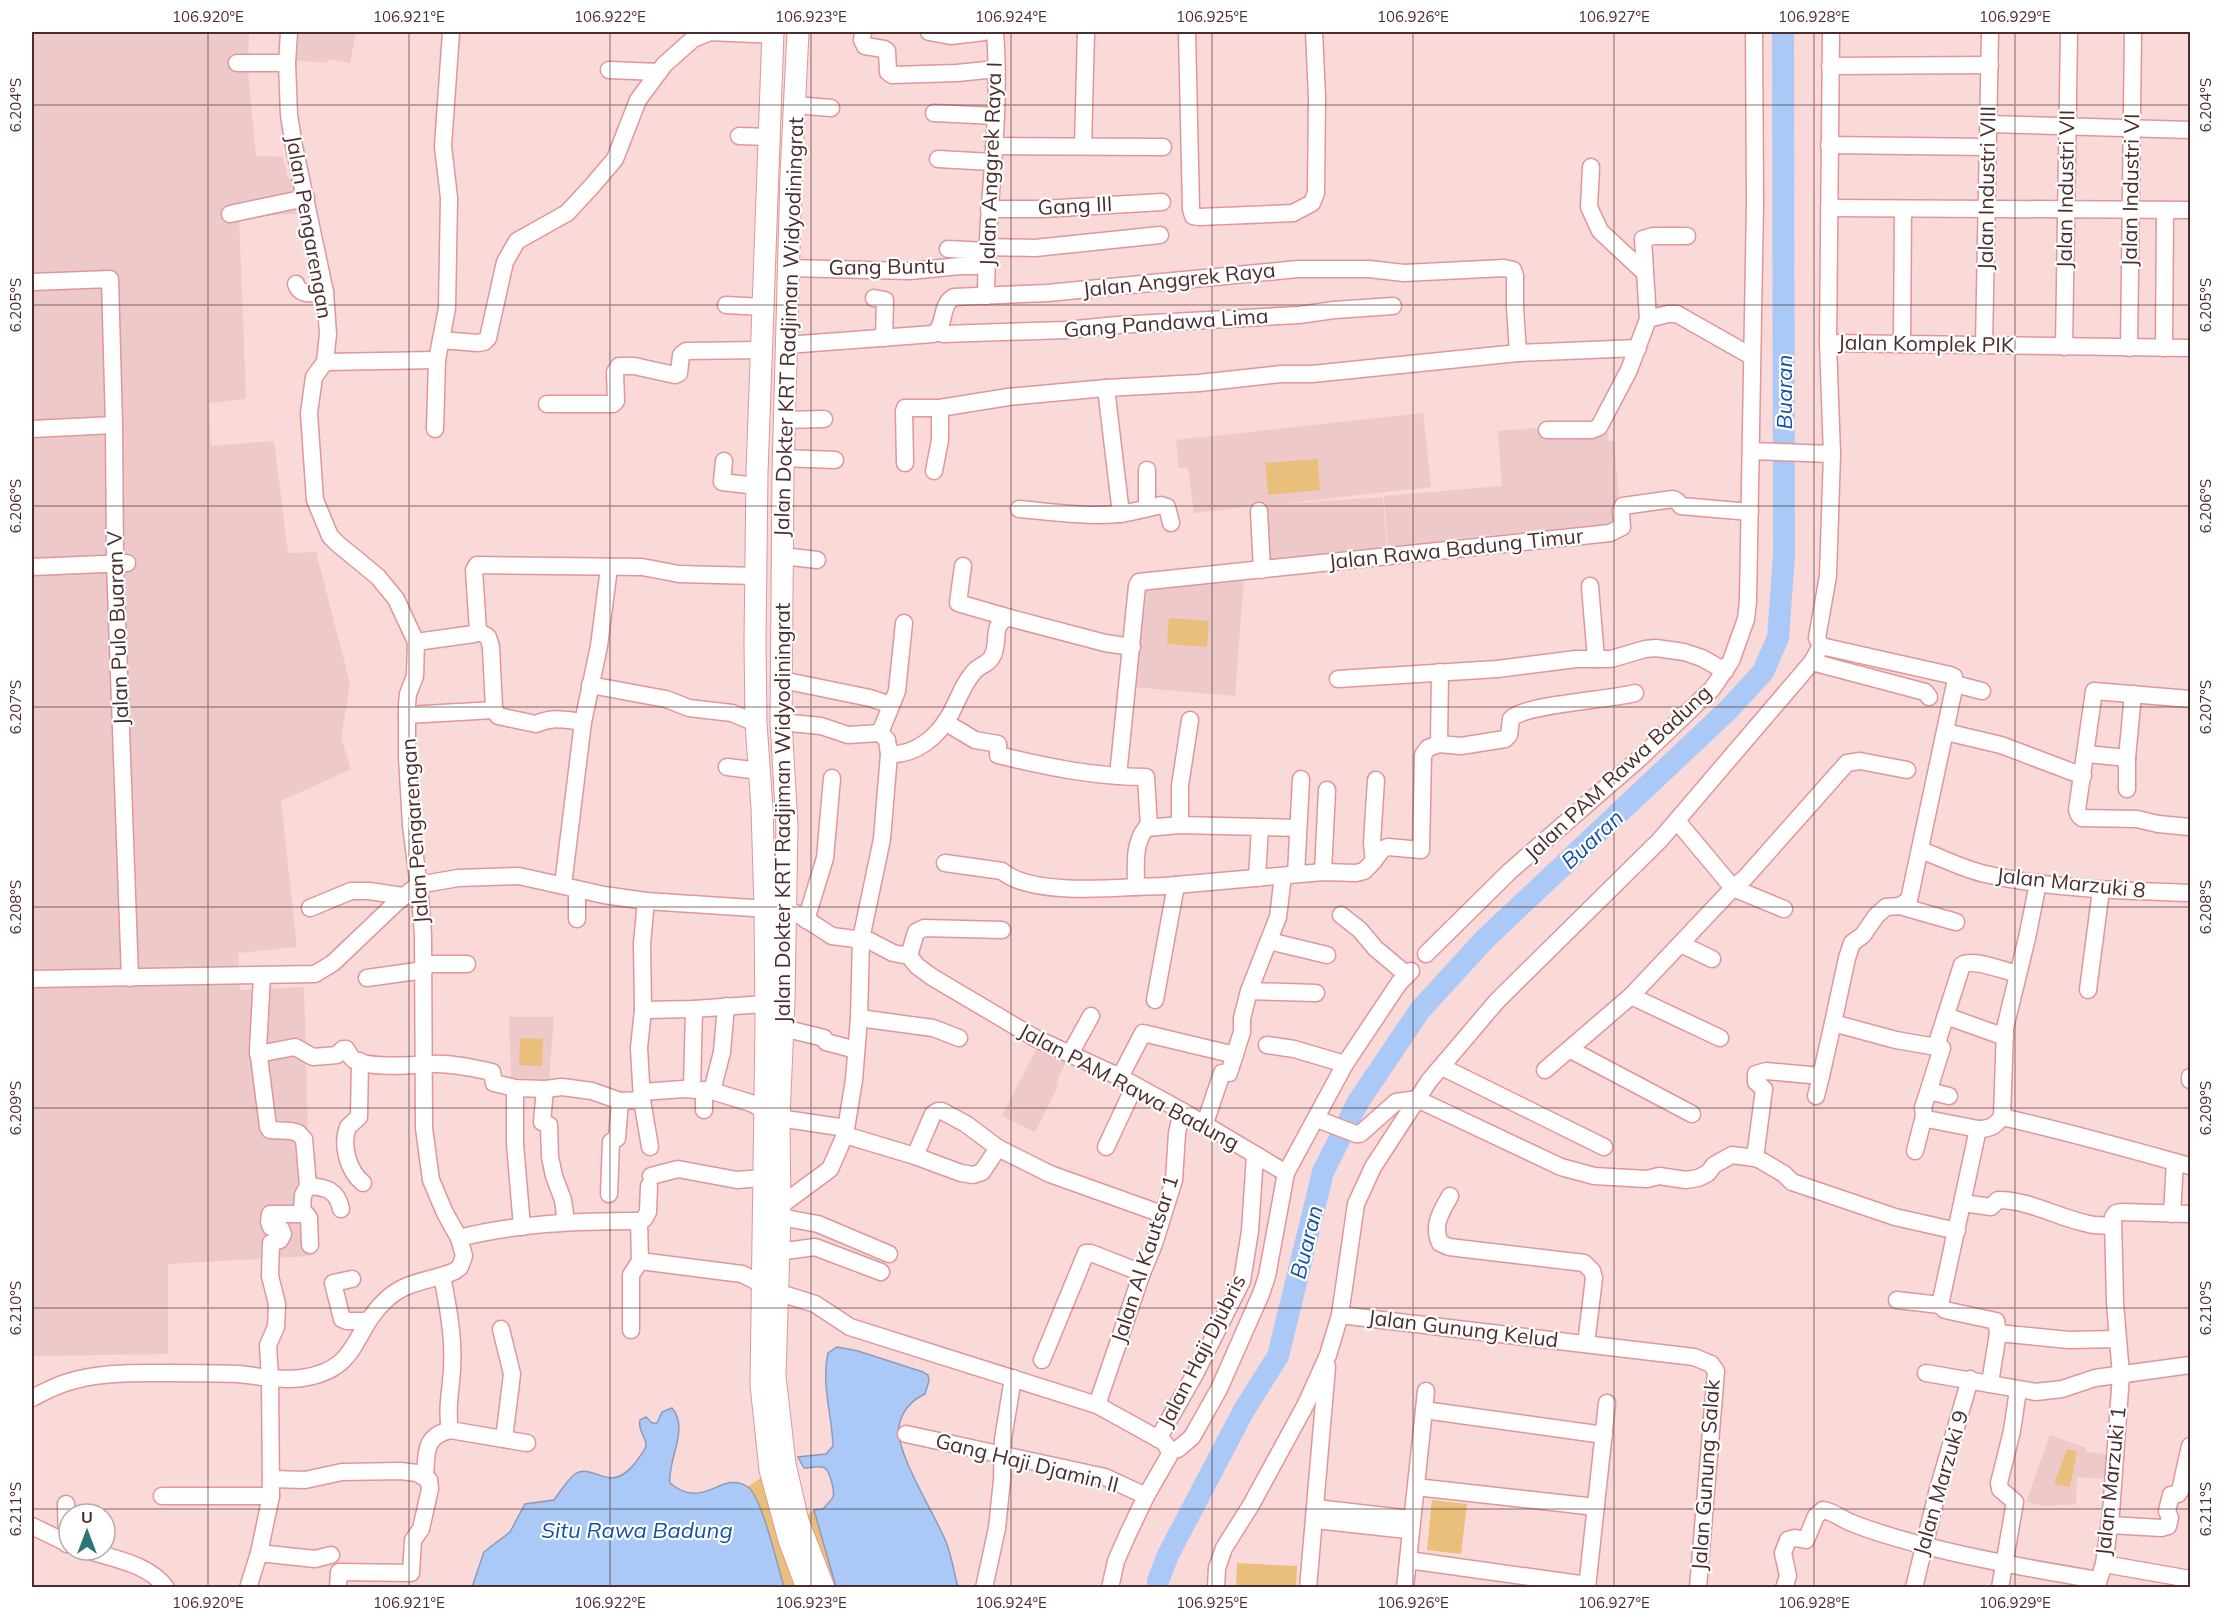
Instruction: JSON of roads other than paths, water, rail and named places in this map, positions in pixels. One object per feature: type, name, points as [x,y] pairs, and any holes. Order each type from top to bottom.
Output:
[{"type":"main road","name":"Jalan Dokter KRT Radjiman Widyodiningrat","points":[[798,32],[783,458],[781,722],[787,826],[765,1004],[771,1114],[780,1211],[778,1252],[769,1289],[761,1385],[770,1470],[789,1540],[807,1587]]},
{"type":"main road","name":"Jalan Dokter KRT Radjiman Widyodiningrat","points":[[773,33],[757,486],[756,723],[775,910],[783,1028],[762,1178],[775,1376],[785,1464],[798,1521],[824,1587]]},
{"type":"street","name":"Jalan Pengarengan","points":[[289,32],[287,63],[289,115],[325,292],[328,334],[325,362],[314,377],[309,413],[315,500],[330,536],[378,577],[396,599],[416,642],[415,676],[408,694],[407,757],[411,825],[422,909],[424,1128],[428,1168],[445,1213],[459,1238]]},
{"type":"street","points":[[435,429],[437,360],[447,308],[449,198],[443,146],[451,32]]},
{"type":"street","points":[[441,340],[484,342],[488,338],[505,262],[510,250],[517,241],[567,213],[615,159],[638,100],[678,52],[693,39],[710,32],[773,33]]},
{"type":"street","points":[[863,32],[862,40],[865,46],[887,51],[888,72],[892,75],[996,69]]},
{"type":"street","points":[[929,32],[957,36],[984,32]]},
{"type":"street","name":"Jalan Anggrek Raya I","points":[[986,296],[989,209],[996,116],[995,32]]},
{"type":"street","points":[[1083,146],[1086,32]]},
{"type":"street","points":[[1187,32],[1191,209],[1193,216],[1199,217],[1293,213],[1312,203],[1316,193],[1317,97],[1314,32]]},
{"type":"street","name":"Jalan PAM Rawa Badung","points":[[1426,954],[1509,872],[1640,758],[1712,689],[1731,662],[1746,619],[1748,601],[1754,451],[1751,356],[1755,202],[1754,32]]},
{"type":"street","name":"Jalan Komplek PIK","points":[[1831,32],[1828,343],[2190,348]]},
{"type":"street","name":"Jalan Industri VIII","points":[[1984,345],[1990,32]]},
{"type":"street","name":"Jalan Industri VII","points":[[2064,346],[2069,32]]},
{"type":"street","name":"Jalan Industri VI","points":[[2129,348],[2133,32]]},
{"type":"street","points":[[237,63],[287,63]]},
{"type":"street","points":[[1830,66],[1990,65]]},
{"type":"street","points":[[609,70],[659,72]]},
{"type":"street","points":[[795,105],[831,108]]},
{"type":"street","points":[[934,113],[996,116]]},
{"type":"street","points":[[1988,124],[2190,130]]},
{"type":"street","points":[[739,136],[770,138]]},
{"type":"street","points":[[1829,145],[1988,147]]},
{"type":"street","points":[[938,159],[1083,146],[1163,147]]},
{"type":"street","points":[[1591,167],[1589,207],[1600,231],[1644,273]]},
{"type":"street","points":[[230,214],[306,198]]},
{"type":"street","name":"Gang III","points":[[989,209],[1042,209],[1162,202]]},
{"type":"street","points":[[1829,208],[2190,210]]},
{"type":"street","points":[[1902,344],[1903,209]]},
{"type":"street","points":[[2163,348],[2165,210]]},
{"type":"street","points":[[948,249],[987,255],[1160,235]]},
{"type":"street","points":[[1547,430],[1592,430],[1599,427],[1638,348],[1648,319],[1643,239],[1645,237],[1687,236]]},
{"type":"street","name":"Gang Buntu","points":[[788,268],[910,271],[960,266],[987,255]]},
{"type":"street","name":"Jalan Anggrek Raya","points":[[937,332],[949,300],[954,297],[1047,293],[1298,269],[1369,269],[1404,273],[1504,268],[1513,270],[1515,276],[1518,353]]},
{"type":"street","name":"Jalan Pulo Buaran V","points":[[32,282],[110,279],[121,563],[130,978]]},
{"type":"street","points":[[296,284],[298,290],[302,292],[325,292]]},
{"type":"street","points":[[874,298],[885,300],[884,338]]},
{"type":"street","points":[[726,305],[764,307]]},
{"type":"street","name":"Gang Pandawa Lima","points":[[937,332],[943,334],[1066,330],[1299,315],[1394,306]]},
{"type":"street","points":[[1648,319],[1677,314],[1751,356]]},
{"type":"street","points":[[787,345],[937,332]]},
{"type":"street","points":[[1821,646],[1817,638],[1828,576],[1828,343]]},
{"type":"street","points":[[905,464],[904,409],[940,408],[1008,397],[1106,388],[1199,383],[1281,374],[1312,374],[1518,353],[1638,348]]},
{"type":"street","points":[[547,404],[613,404],[616,401],[615,372],[619,366],[634,366],[675,375],[679,373],[681,355],[686,351],[762,350]]},
{"type":"street","points":[[325,362],[437,360]]},
{"type":"street","points":[[1106,388],[1121,514]]},
{"type":"street","points":[[934,471],[940,440],[940,408]]},
{"type":"street","points":[[785,420],[824,418]]},
{"type":"street","points":[[32,429],[114,425]]},
{"type":"street","points":[[1754,451],[1829,453]]},
{"type":"street","points":[[783,458],[835,460]]},
{"type":"street","points":[[724,461],[722,482],[757,486]]},
{"type":"street","points":[[1147,470],[1147,508]]},
{"type":"street","name":"Jalan Rawa Badung Timur","points":[[1132,647],[1139,582],[1610,533],[1622,527],[1622,509],[1627,505],[1673,499],[1681,506],[1750,512]]},
{"type":"street","points":[[1019,509],[1074,514],[1121,514],[1165,505],[1171,524]]},
{"type":"street","points":[[1259,511],[1262,570]]},
{"type":"street","points":[[783,556],[817,560]]},
{"type":"street","points":[[32,567],[121,563]]},
{"type":"street","points":[[478,631],[474,570],[477,565],[642,567],[679,574],[756,576]]},
{"type":"street","points":[[963,566],[958,603],[1105,643],[1132,647],[1118,776]]},
{"type":"street","points":[[577,919],[570,887],[584,722],[609,568]]},
{"type":"street","points":[[1590,586],[1596,659]]},
{"type":"street","points":[[889,753],[900,754],[913,750],[931,738],[945,722],[974,671],[984,666],[993,656],[998,624],[1002,619],[1010,618]]},
{"type":"street","points":[[880,733],[897,691],[904,622]]},
{"type":"street","points":[[416,642],[474,634],[478,631]]},
{"type":"street","points":[[478,631],[488,637],[491,647],[494,710],[501,717],[536,724],[551,719],[584,722]]},
{"type":"street","points":[[1216,1587],[1217,1568],[1224,1548],[1257,1495],[1306,1404],[1328,1356],[1340,1315],[1356,1204],[1373,1167],[1417,1099],[1497,1001],[1677,821],[1812,662],[1821,646]]},
{"type":"street","points":[[1821,646],[1954,677],[1955,684],[1946,732],[1921,850],[1909,900],[1900,906]]},
{"type":"street","points":[[1338,679],[1611,659],[1645,649],[1667,649],[1702,658],[1725,671]]},
{"type":"street","points":[[1812,662],[1925,692],[1929,697]]},
{"type":"street","points":[[1439,744],[1440,672]]},
{"type":"street","points":[[782,680],[870,698],[891,705]]},
{"type":"street","points":[[1955,684],[1982,691]]},
{"type":"street","points":[[590,685],[666,699],[689,708],[732,713],[756,723]]},
{"type":"street","points":[[2190,699],[2094,691],[2087,754],[2077,810],[2082,818],[2137,819],[2158,824],[2190,827]]},
{"type":"street","points":[[945,863],[1002,871],[1008,876],[1046,887],[1103,890],[1323,872],[1356,873],[1364,871],[1383,849],[1388,847],[1421,850],[1423,755],[1428,748],[1439,744],[1461,746],[1505,739],[1509,735],[1511,719],[1517,714],[1562,703],[1620,697],[1635,693]]},
{"type":"street","points":[[2127,789],[2127,758],[2133,694]]},
{"type":"street","points":[[407,715],[494,710]]},
{"type":"street","points":[[1180,825],[1180,786],[1190,720]]},
{"type":"street","points":[[781,722],[821,726],[848,735],[880,733]]},
{"type":"street","points":[[945,722],[975,740],[998,744],[998,755],[1048,768],[1148,778],[1149,827]]},
{"type":"street","points":[[1946,732],[2001,745],[2083,776]]},
{"type":"street","points":[[780,1211],[830,1169],[846,1131],[860,1018],[861,939],[882,839],[889,753],[887,741],[880,733]]},
{"type":"street","points":[[2087,754],[2127,758]]},
{"type":"street","points":[[1545,1070],[1631,996],[1732,888],[1745,878],[1847,763],[1860,761],[1907,770]]},
{"type":"street","points":[[727,767],[760,771]]},
{"type":"street","points":[[806,920],[825,858],[832,778]]},
{"type":"street","points":[[1204,1126],[1222,1073],[1228,1074],[1235,1055],[1242,1032],[1242,1018],[1249,991],[1278,917],[1298,828],[1301,779]]},
{"type":"street","points":[[1374,861],[1372,843],[1376,780]]},
{"type":"street","points":[[1323,872],[1327,790]]},
{"type":"street","points":[[1677,821],[1732,888],[1784,909]]},
{"type":"street","points":[[1136,887],[1137,850],[1141,835],[1149,827],[1180,825],[1298,828]]},
{"type":"street","points":[[1257,879],[1260,827]]},
{"type":"street","name":"Jalan Marzuki 8","points":[[1921,850],[1983,874],[2038,883],[2101,890],[2190,893]]},
{"type":"street","name":"Jalan PAM Rawa Badung","points":[[32,977],[305,976],[324,971],[403,896],[418,885],[458,878],[519,876],[646,901],[775,910],[798,914],[832,936],[870,941],[893,953],[909,956],[917,966],[932,977],[1035,1038],[1127,1081],[1286,1173]]},
{"type":"street","points":[[1924,1116],[1927,1119],[1978,1129],[1989,1129],[1996,1125],[2002,1117],[2005,1028],[2038,883]]},
{"type":"street","points":[[1155,1000],[1176,885]]},
{"type":"street","points":[[2088,990],[2101,890]]},
{"type":"street","points":[[310,908],[351,891],[403,896]]},
{"type":"street","points":[[646,901],[642,943],[643,1010],[639,1048],[642,1096],[650,1147]]},
{"type":"street","points":[[1816,1096],[1846,958],[1852,944],[1863,935],[1876,916],[1886,907],[1900,906],[1956,922]]},
{"type":"street","points":[[640,1261],[735,1272],[769,1289],[815,1304],[850,1327],[1097,1405],[1165,1445],[1178,1449],[1192,1437],[1219,1389],[1261,1294],[1267,1276],[1286,1173],[1322,1122],[1346,1064],[1399,983],[1409,973],[1375,948],[1360,930],[1341,915]]},
{"type":"street","points":[[909,956],[916,932],[924,928],[1002,930]]},
{"type":"street","points":[[1269,941],[1327,954]]},
{"type":"street","points":[[1681,945],[1712,958]]},
{"type":"street","points":[[1936,1046],[1962,965],[1973,962],[2018,974]]},
{"type":"street","points":[[368,978],[424,967],[467,964]]},
{"type":"street","points":[[262,976],[258,1054],[268,1129],[291,1131],[298,1133],[304,1139],[308,1186],[303,1198],[302,1212]]},
{"type":"street","points":[[1249,991],[1316,993]]},
{"type":"street","points":[[1631,996],[1720,1038]]},
{"type":"street","points":[[643,1010],[765,1004]]},
{"type":"street","points":[[703,1090],[722,1052],[726,1006]]},
{"type":"street","points":[[694,1009],[704,1110]]},
{"type":"street","points":[[1070,1054],[1091,1016]]},
{"type":"street","points":[[1946,1016],[2005,1036]]},
{"type":"street","points":[[860,1018],[933,1028],[959,1038]]},
{"type":"street","points":[[1833,1023],[1896,1040],[1941,1047],[1943,1051],[1923,1108],[1924,1116],[1915,1151]]},
{"type":"street","points":[[783,1028],[824,1038],[826,1042],[856,1050]]},
{"type":"street","points":[[1106,1147],[1143,1033],[1235,1055]]},
{"type":"street","points":[[1267,1045],[1294,1049],[1346,1064]]},
{"type":"street","points":[[258,1054],[295,1047],[313,1057],[337,1055],[346,1049],[351,1058],[360,1061],[396,1066],[433,1064],[468,1067],[492,1072],[494,1083],[515,1088],[562,1087],[592,1091],[620,1101],[642,1096],[703,1090],[751,1103],[771,1114],[846,1131],[961,1173],[973,1175],[982,1172],[998,1148]]},
{"type":"street","points":[[1571,1050],[1692,1114]]},
{"type":"street","points":[[360,1061],[359,1117],[348,1127],[346,1147],[354,1176],[363,1183]]},
{"type":"street","points":[[1442,1067],[1604,1147]]},
{"type":"street","points":[[1755,1158],[1764,1089],[1756,1082],[1757,1072],[1778,1071],[1821,1076]]},
{"type":"street","points":[[515,1088],[515,1144],[522,1227]]},
{"type":"street","points":[[545,1089],[542,1122],[549,1125],[550,1157],[563,1200],[566,1222]]},
{"type":"street","points":[[1929,1091],[1949,1096]]},
{"type":"street","points":[[1322,1122],[1360,1134],[1396,1102],[1417,1099],[1561,1167],[1594,1176],[1647,1179],[1659,1176],[1686,1180],[1708,1173],[1714,1165],[1732,1155],[1755,1158],[1784,1174],[1792,1182],[1895,1218],[1957,1231]]},
{"type":"street","points":[[609,1194],[611,1142],[617,1138],[620,1101]]},
{"type":"street","points":[[915,1156],[933,1114],[938,1111],[966,1124],[998,1148],[1050,1174],[1162,1214]]},
{"type":"street","name":"Jalan Al Kautsar 1","points":[[1097,1405],[1174,1180],[1177,1133],[1182,1111]]},
{"type":"street","points":[[2002,1117],[2071,1133],[2183,1164],[2172,1214]]},
{"type":"street","points":[[1978,1129],[1941,1305],[1944,1310],[1994,1320],[1998,1333],[1990,1383]]},
{"type":"street","name":"Jalan Haji Djubris","points":[[1110,1587],[1116,1561],[1146,1496],[1167,1460],[1165,1445],[1195,1374],[1242,1281],[1250,1231],[1255,1155]]},
{"type":"street","points":[[32,1398],[65,1383],[107,1374],[204,1372],[270,1378],[301,1378],[324,1372],[340,1365],[354,1348],[368,1321],[386,1299],[397,1291],[423,1279],[442,1276],[460,1267],[464,1256],[459,1238],[566,1222],[644,1220],[648,1212],[650,1181],[678,1169],[737,1180],[762,1178]]},
{"type":"street","points":[[308,1186],[329,1189],[334,1193],[340,1209]]},
{"type":"street","name":"Jalan Gunung Kelud","points":[[1450,1196],[1437,1222],[1436,1233],[1440,1243],[1584,1263],[1592,1271],[1594,1278],[1586,1344]]},
{"type":"street","points":[[1963,1203],[1989,1207],[1994,1206],[1998,1200],[2022,1202],[2090,1224],[2117,1219],[2190,1214]]},
{"type":"street","points":[[780,1211],[818,1224],[889,1254]]},
{"type":"street","points":[[248,1587],[259,1553],[271,1487],[268,1345],[276,1327],[277,1304],[270,1276],[270,1248],[273,1242],[282,1238],[283,1231],[281,1228],[270,1227],[270,1214],[302,1212],[306,1214],[309,1218],[310,1245]]},
{"type":"street","name":"Jalan Marzuki 1","points":[[2097,1584],[2104,1563],[2109,1525],[2121,1375],[2117,1339],[2117,1219]]},
{"type":"street","points":[[631,1330],[631,1275],[640,1261],[639,1221]]},
{"type":"street","points":[[778,1252],[815,1247],[881,1272]]},
{"type":"street","points":[[1042,1360],[1086,1253],[1142,1273]]},
{"type":"street","points":[[442,1276],[452,1342],[448,1407],[450,1430]]},
{"type":"street","points":[[352,1279],[333,1283],[342,1319],[368,1321]]},
{"type":"street","points":[[1897,1300],[1941,1305]]},
{"type":"street","name":"Jalan Gunung Kelud","points":[[1340,1315],[1694,1357],[1712,1364]]},
{"type":"street","points":[[501,1329],[512,1374],[504,1439]]},
{"type":"street","points":[[1998,1333],[2069,1340],[2117,1339]]},
{"type":"street","points":[[1308,1587],[1328,1356]]},
{"type":"street","name":"Jalan Gunung Salak","points":[[1698,1587],[1716,1371],[1712,1364]]},
{"type":"street","points":[[1926,1373],[2036,1392],[2052,1391],[2096,1378],[2190,1365]]},
{"type":"street","points":[[984,1587],[997,1528],[1003,1438],[1013,1378]]},
{"type":"street","name":"Jalan Marzuki 9","points":[[1914,1587],[1923,1545],[1970,1379]]},
{"type":"street","points":[[2000,1587],[2015,1502],[2000,1490],[1999,1484],[2012,1431],[2018,1390]]},
{"type":"street","points":[[1405,1587],[1426,1391]]},
{"type":"street","points":[[1408,1560],[1587,1586],[1607,1403]]},
{"type":"street","points":[[1424,1410],[1604,1435]]},
{"type":"street","points":[[425,1476],[427,1447],[437,1433],[450,1430],[527,1443]]},
{"type":"street","name":"Gang Haji Djamin II","points":[[906,1434],[1105,1478],[1146,1496]]},
{"type":"street","points":[[2109,1525],[2161,1528],[2168,1526],[2170,1518],[2167,1512],[2170,1495],[2178,1494],[2180,1491],[2190,1446]]},
{"type":"street","points":[[162,1496],[271,1487],[342,1472],[401,1472],[425,1476],[429,1480],[430,1489],[421,1529],[413,1540],[411,1573],[339,1572],[338,1587]]},
{"type":"street","points":[[1416,1487],[1596,1507]]},
{"type":"street","points":[[1784,1587],[1788,1576],[1783,1553],[1788,1540],[1795,1538],[1806,1540],[1816,1516],[1823,1510],[1833,1512],[1860,1526],[1923,1545],[2097,1584]]},
{"type":"street","points":[[1316,1514],[1412,1525]]},
{"type":"street","points":[[32,1523],[57,1538]]},
{"type":"street","points":[[259,1553],[315,1560],[331,1555]]},
{"type":"street","points":[[117,1560],[135,1566],[159,1579],[166,1587]]},
{"type":"street","points":[[2104,1563],[2190,1579]]},
{"type":"water","points":[[837,1347],[858,1351],[928,1375],[929,1381],[925,1394],[916,1399],[905,1411],[899,1426],[899,1437],[909,1467],[946,1542],[958,1587],[836,1587],[814,1510],[823,1509],[832,1498],[832,1482],[825,1468],[804,1468],[798,1457],[826,1454],[833,1446],[826,1388],[826,1365],[828,1353]]},
{"type":"water","name":"Situ Rawa Badung","points":[[672,1408],[679,1425],[670,1483],[682,1491],[693,1493],[730,1483],[739,1483],[748,1487],[759,1504],[784,1587],[472,1587],[484,1552],[510,1532],[525,1504],[554,1500],[569,1479],[579,1472],[584,1471],[607,1478],[623,1474],[646,1447],[639,1424],[640,1420],[646,1417],[652,1423],[657,1423],[662,1412]]},
{"type":"waterway","name":"Buaran","points":[[1158,1588],[1158,1581],[1168,1555],[1244,1410],[1278,1356],[1323,1172],[1358,1102],[1420,1010],[1485,939],[1728,710],[1763,672],[1778,638],[1784,556],[1783,32]]}]
